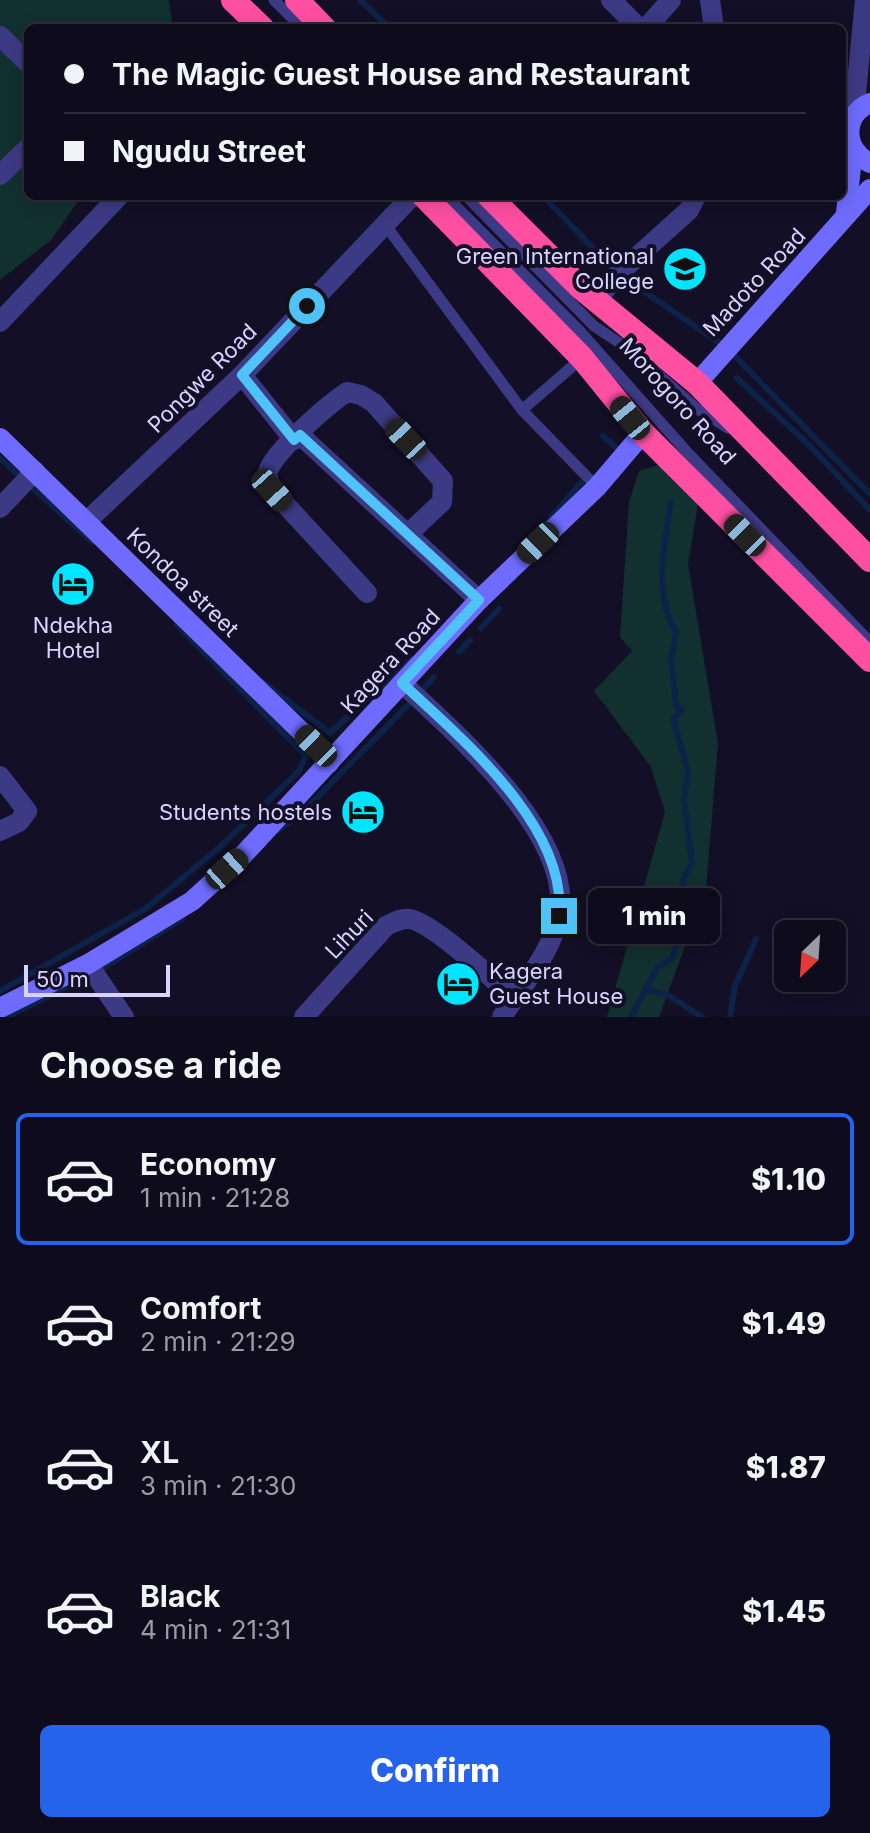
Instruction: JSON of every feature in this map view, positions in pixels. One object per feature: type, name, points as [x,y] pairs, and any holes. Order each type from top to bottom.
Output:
[{"type":"highway","points":[[233,0],[258,24]]},
{"type":"highway","points":[[297,0],[320,24]]},
{"type":"highway","name":"Morogoro Road","points":[[428,200],[582,358],[643,433],[870,660]]},
{"type":"highway","name":"Morogoro Road","points":[[493,200],[597,300],[697,383],[864,545]]},
{"type":"street","points":[[611,0],[635,24]]},
{"type":"street","points":[[650,24],[671,0]]},
{"type":"street","points":[[710,0],[713,24]]},
{"type":"street","points":[[846,213],[853,149],[848,131],[862,109],[866,60],[865,0]]},
{"type":"street","points":[[0,36],[24,59]]},
{"type":"street","points":[[853,149],[870,163]]},
{"type":"street","points":[[0,175],[24,152]]},
{"type":"street","name":"Madoto Road","points":[[697,383],[870,189]]},
{"type":"street","points":[[0,322],[115,200]]},
{"type":"street","name":"Pongwe Road","points":[[87,521],[242,375],[408,200]]},
{"type":"street","points":[[597,300],[618,274],[689,210],[694,200]]},
{"type":"street","points":[[242,375],[479,600]]},
{"type":"street","points":[[367,593],[268,483],[267,469],[273,458],[326,406],[347,392],[361,395],[374,403],[443,481],[445,494],[442,502],[408,534]]},
{"type":"street","name":"Kagera Road","points":[[0,1008],[88,964],[192,901],[244,854],[479,600],[597,487],[643,433]]},
{"type":"street","name":"Kondoa street","points":[[0,438],[316,746],[329,763]]},
{"type":"street","points":[[0,508],[35,471]]},
{"type":"street","points":[[402,683],[522,804],[553,866],[560,888],[559,916],[549,945],[502,1017]]},
{"type":"street","points":[[0,776],[27,811],[19,822],[0,831]]},
{"type":"street","name":"Lihuri","points":[[304,1017],[386,926],[400,919],[413,919],[431,929],[514,997]]},
{"type":"street","points":[[88,964],[124,1017]]},
{"type":"lane","points":[[249,0],[273,24]]},
{"type":"lane","points":[[274,0],[298,24]]},
{"type":"lane","name":"Morogoro Road","points":[[450,200],[577,328],[687,452],[870,642]]},
{"type":"lane","name":"Morogoro Road","points":[[470,200],[594,326],[633,352],[696,408],[735,432],[783,486],[870,568]]},
{"type":"lane","points":[[384,222],[522,410],[597,487]]},
{"type":"lane","points":[[522,410],[582,358]]},
{"type":"green space","points":[[0,0],[169,0],[172,24],[24,24],[24,200],[79,200],[51,240],[0,280]]},
{"type":"green space","points":[[665,463],[699,499],[688,564],[718,743],[706,889],[659,1017],[607,1017],[665,812],[651,767],[594,691],[632,651],[620,637],[629,502],[639,471]]},
{"type":"waterway","points":[[360,0],[386,24]]},
{"type":"waterway","points":[[547,200],[618,274],[726,347],[870,494]]},
{"type":"waterway","points":[[737,378],[809,445],[870,510]]},
{"type":"waterway","points":[[603,436],[621,452]]},
{"type":"waterway","points":[[0,458],[92,542]]},
{"type":"waterway","points":[[547,522],[581,483]]},
{"type":"waterway","points":[[631,1017],[657,968],[673,958],[681,926],[682,887],[692,864],[684,799],[688,771],[673,719],[682,710],[676,706],[671,658],[676,632],[669,617],[662,585],[663,552],[671,503]]},
{"type":"waterway","points":[[481,628],[499,609]]},
{"type":"waterway","points":[[0,991],[145,909],[220,847],[299,771],[306,756],[177,625]]},
{"type":"waterway","points":[[459,652],[470,640]]},
{"type":"waterway","points":[[330,733],[411,659]]},
{"type":"waterway","points":[[423,689],[434,677]]},
{"type":"waterway","points":[[264,683],[330,733]]},
{"type":"waterway","points":[[278,830],[299,816],[411,702]]},
{"type":"waterway","points":[[103,968],[182,919]]},
{"type":"waterway","points":[[730,1017],[735,986],[756,939]]},
{"type":"waterway","points":[[6,1017],[91,975]]},
{"type":"waterway","points":[[648,989],[671,997],[702,1017]]},
{"type":"place","name":"Green International College","points":[[685,269]]},
{"type":"place","name":"Ndekha Hotel","points":[[73,584]]},
{"type":"place","name":"Students hostels","points":[[363,812]]},
{"type":"place","name":"Kagera Guest House","points":[[458,984]]},
{"type":"route","points":[[307,306],[242,375],[294,440],[300,435],[479,600],[402,683],[522,804],[553,866],[560,888],[559,916]]}]
